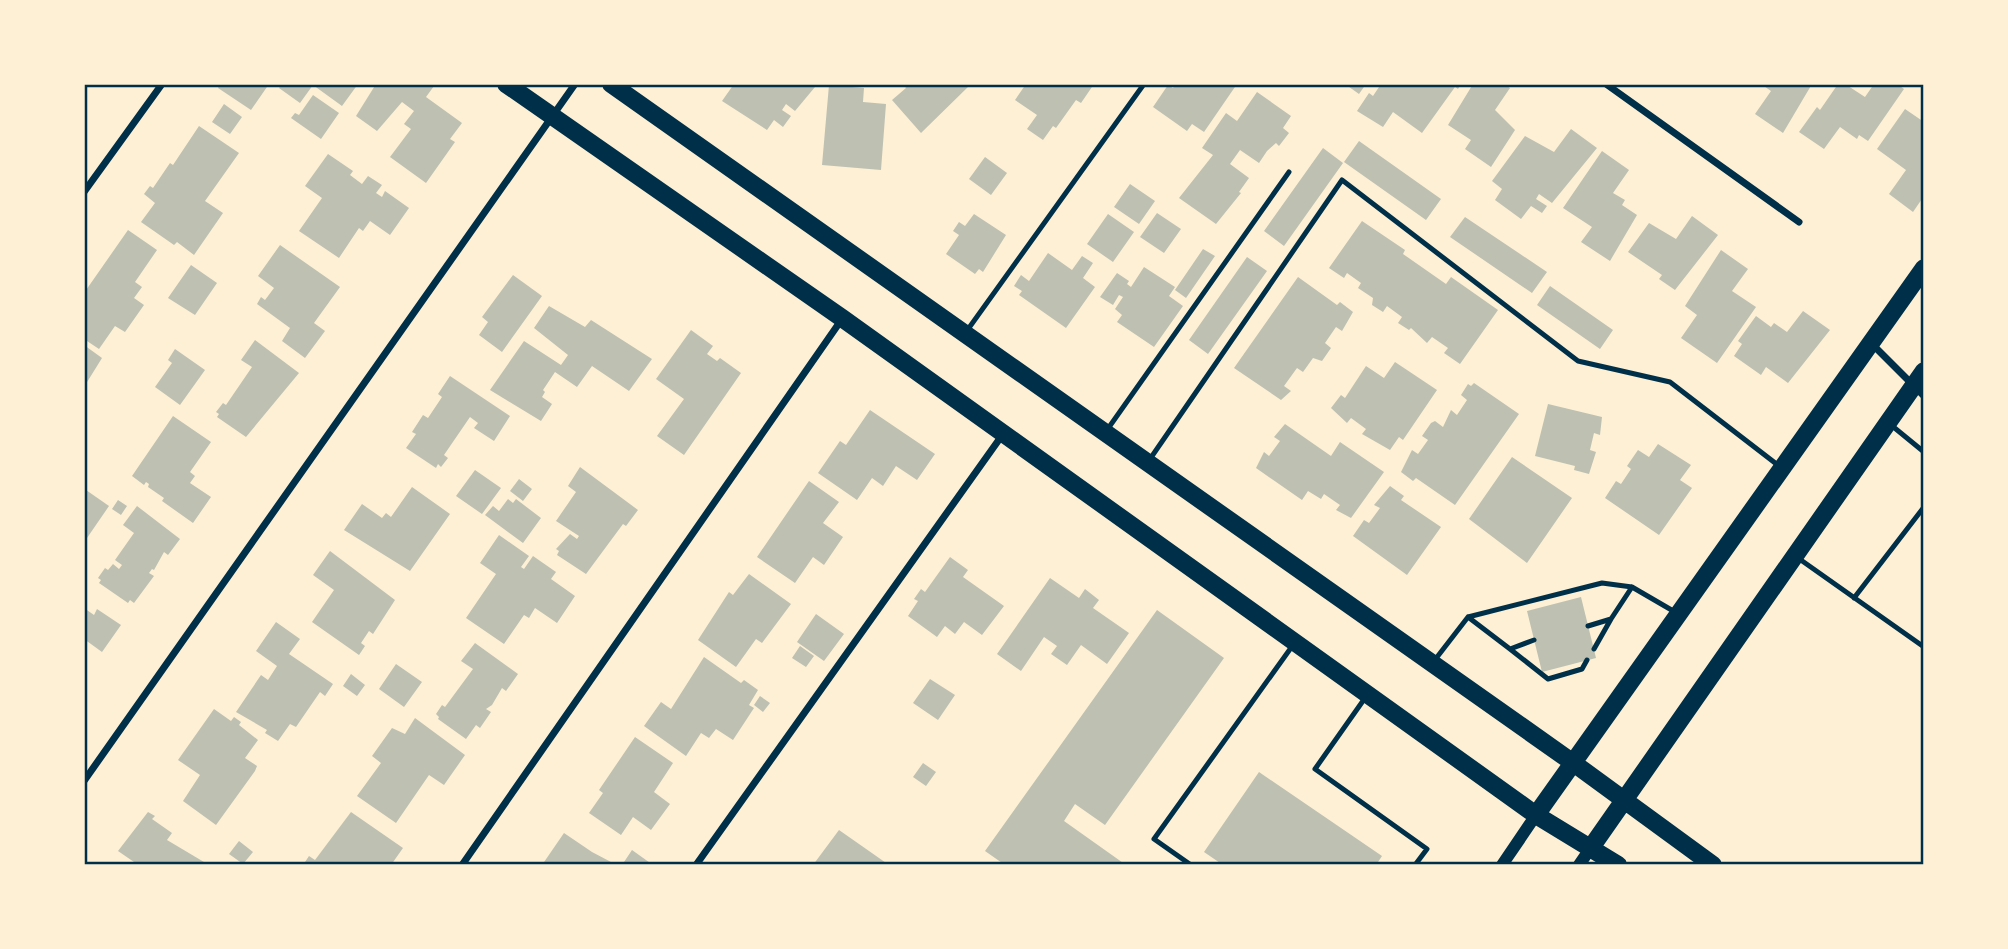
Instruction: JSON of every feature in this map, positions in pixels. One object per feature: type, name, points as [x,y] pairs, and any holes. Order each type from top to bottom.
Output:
[{"type":"main road","points":[[506,84],[1296,640],[1536,815],[1618,865]]},
{"type":"main road","points":[[611,84],[1572,762],[1713,865]]},
{"type":"main road","points":[[1536,815],[1924,268]]},
{"type":"main road","points":[[1590,849],[1888,422],[1920,384]]},
{"type":"street","points":[[84,192],[162,84]]},
{"type":"street","points":[[84,781],[575,84]]},
{"type":"street","points":[[1606,84],[1799,222]]},
{"type":"street","points":[[461,865],[842,318]]},
{"type":"street","points":[[1871,343],[1920,384]]},
{"type":"street","points":[[696,865],[1003,433]]},
{"type":"street","points":[[1502,865],[1536,815]]},
{"type":"street","points":[[1579,865],[1590,849]]},
{"type":"lane","points":[[965,334],[1144,84]]},
{"type":"lane","points":[[1105,433],[1289,172]]},
{"type":"lane","points":[[1148,462],[1342,180],[1578,361],[1670,382],[1782,468]]},
{"type":"lane","points":[[1888,422],[1924,452]]},
{"type":"lane","points":[[1854,598],[1924,508]]},
{"type":"lane","points":[[1794,556],[1924,647]]},
{"type":"lane","points":[[1432,664],[1468,617],[1602,583],[1632,587],[1677,613]]},
{"type":"lane","points":[[1594,649],[1632,587]]},
{"type":"lane","points":[[1468,617],[1548,679],[1581,669],[1587,660]]},
{"type":"lane","points":[[1588,626],[1611,619]]},
{"type":"lane","points":[[1191,865],[1154,839],[1296,640]]},
{"type":"lane","points":[[1510,649],[1534,640]]},
{"type":"lane","points":[[1369,693],[1315,769],[1427,849],[1415,865]]},
{"type":"building","points":[[220,84],[269,84],[251,110],[218,88]]},
{"type":"building","points":[[282,84],[358,84],[342,106],[313,85],[300,103],[279,88]]},
{"type":"building","points":[[376,84],[431,84],[434,86],[426,97],[462,123],[450,139],[455,142],[426,183],[390,157],[411,129],[404,124],[414,111],[402,102],[377,131],[356,116]]},
{"type":"building","points":[[734,84],[810,84],[815,87],[795,111],[786,104],[782,110],[791,116],[783,127],[774,120],[767,130],[722,101]]},
{"type":"building","points":[[903,84],[969,86],[921,133],[892,100],[906,88]]},
{"type":"building","points":[[1026,84],[1094,84],[1081,103],[1076,100],[1056,128],[1053,126],[1043,140],[1027,129],[1037,115],[1015,100]]},
{"type":"building","points":[[1176,84],[1237,84],[1204,132],[1192,124],[1187,131],[1153,107],[1168,85],[1173,88]]},
{"type":"building","points":[[1345,84],[1366,84],[1359,94]]},
{"type":"building","points":[[1381,84],[1461,84],[1458,89],[1455,87],[1422,133],[1393,112],[1383,127],[1357,111],[1369,93],[1373,96]]},
{"type":"building","points":[[1473,84],[1504,84],[1510,88],[1495,110],[1515,130],[1491,167],[1465,149],[1471,140],[1448,125]]},
{"type":"building","points":[[1761,84],[1812,84],[1783,133],[1755,114],[1771,91]]},
{"type":"building","points":[[1838,84],[1845,84],[1865,97],[1874,84],[1897,84],[1904,89],[1868,141],[1859,135],[1857,139],[1840,127],[1824,149],[1799,132],[1817,107],[1820,110]]},
{"type":"building","points":[[829,85],[864,88],[863,102],[886,104],[881,170],[822,165]]},
{"type":"building","points":[[1257,92],[1291,116],[1283,128],[1289,133],[1279,146],[1276,143],[1267,151],[1259,163],[1240,150],[1230,164],[1249,178],[1239,192],[1241,193],[1216,224],[1179,198],[1213,155],[1202,148],[1226,113],[1237,121]]},
{"type":"building","points":[[313,95],[339,113],[321,139],[291,118],[295,113],[299,115]]},
{"type":"building","points":[[224,104],[242,117],[230,134],[212,122]]},
{"type":"building","points":[[1905,109],[1924,122],[1924,196],[1913,212],[1889,194],[1906,170],[1877,149]]},
{"type":"building","points":[[199,126],[239,153],[205,201],[223,213],[194,255],[141,222],[155,203],[144,194],[150,186],[153,188],[170,163],[173,165]]},
{"type":"building","points":[[1571,129],[1597,148],[1552,203],[1539,194],[1536,199],[1547,206],[1542,213],[1531,206],[1521,219],[1495,200],[1502,189],[1492,181],[1525,136],[1554,152]]},
{"type":"building","points":[[1359,141],[1441,199],[1426,220],[1344,162]]},
{"type":"building","points":[[1323,148],[1343,163],[1284,246],[1264,231]]},
{"type":"building","points":[[1602,151],[1629,170],[1613,193],[1625,200],[1622,205],[1637,215],[1610,261],[1581,242],[1592,227],[1563,208]]},
{"type":"building","points":[[328,154],[353,171],[350,175],[362,184],[368,176],[382,185],[376,193],[382,197],[385,191],[409,208],[390,235],[370,221],[363,231],[359,228],[339,258],[299,231],[322,198],[305,186]]},
{"type":"building","points":[[985,157],[1007,173],[991,195],[969,179]]},
{"type":"building","points":[[1130,184],[1155,201],[1139,224],[1114,207]]},
{"type":"building","points":[[1157,213],[1181,229],[1164,253],[1140,237]]},
{"type":"building","points":[[974,214],[1006,235],[983,272],[979,269],[975,274],[946,254],[959,235],[953,231],[959,222],[965,226]]},
{"type":"building","points":[[1108,214],[1134,232],[1113,262],[1087,244]]},
{"type":"building","points":[[1692,216],[1718,235],[1675,290],[1659,279],[1662,275],[1628,252],[1649,223],[1676,239]]},
{"type":"building","points":[[1465,217],[1547,272],[1532,293],[1450,237]]},
{"type":"building","points":[[1362,221],[1405,250],[1403,254],[1446,284],[1451,277],[1498,310],[1460,364],[1444,353],[1448,348],[1432,337],[1427,343],[1411,328],[1409,330],[1398,323],[1402,317],[1387,306],[1383,312],[1372,305],[1373,298],[1358,288],[1361,283],[1347,273],[1344,278],[1329,268]]},
{"type":"building","points":[[128,230],[157,250],[135,282],[142,287],[134,298],[144,305],[125,332],[115,326],[99,349],[84,339],[84,293]]},
{"type":"building","points":[[280,245],[340,287],[314,323],[325,331],[305,358],[282,341],[290,328],[257,304],[261,297],[265,300],[274,288],[258,276]]},
{"type":"building","points":[[1203,249],[1215,256],[1186,298],[1175,290]]},
{"type":"building","points":[[1721,250],[1748,269],[1732,291],[1756,307],[1717,363],[1681,338],[1697,315],[1685,306]]},
{"type":"building","points":[[1048,253],[1072,270],[1082,256],[1093,263],[1083,278],[1095,287],[1066,328],[1019,295],[1022,291],[1014,286],[1021,275],[1029,281]]},
{"type":"building","points":[[1247,257],[1267,271],[1208,354],[1189,340]]},
{"type":"building","points":[[191,265],[217,283],[195,315],[168,298]]},
{"type":"building","points":[[1144,267],[1175,287],[1169,296],[1183,306],[1154,347],[1117,322],[1122,315],[1115,309],[1123,297],[1119,295],[1113,305],[1100,297],[1117,273],[1129,281],[1127,284],[1131,287]]},
{"type":"building","points":[[513,275],[542,296],[502,352],[479,335],[488,322],[482,317]]},
{"type":"building","points":[[1298,277],[1337,305],[1340,302],[1353,312],[1342,331],[1336,327],[1325,343],[1331,348],[1322,361],[1313,358],[1303,372],[1297,368],[1284,386],[1291,391],[1281,400],[1234,368]]},
{"type":"building","points":[[1550,286],[1613,330],[1600,349],[1537,305]]},
{"type":"building","points":[[549,306],[585,327],[591,320],[652,359],[629,391],[592,366],[577,387],[555,372],[543,390],[545,392],[542,397],[552,404],[541,421],[490,390],[524,341],[561,365],[568,355],[534,328]]},
{"type":"building","points":[[1803,311],[1830,330],[1788,383],[1766,367],[1761,375],[1734,356],[1742,344],[1738,341],[1756,316],[1771,327],[1774,323],[1787,332]]},
{"type":"building","points":[[691,330],[713,346],[707,354],[717,361],[720,358],[741,373],[684,455],[657,436],[684,399],[656,379]]},
{"type":"building","points":[[255,340],[299,373],[246,437],[217,417],[219,414],[216,412],[223,403],[226,405],[252,367],[241,360]]},
{"type":"building","points":[[84,345],[102,358],[84,387]]},
{"type":"building","points":[[175,349],[205,370],[180,405],[155,387],[172,363],[168,360]]},
{"type":"building","points":[[1395,362],[1437,390],[1403,440],[1399,437],[1390,450],[1362,434],[1366,429],[1351,418],[1347,423],[1331,408],[1341,395],[1345,398],[1366,366],[1384,378]]},
{"type":"building","points":[[450,376],[510,416],[494,441],[474,428],[478,423],[470,417],[444,455],[448,458],[441,467],[438,464],[436,468],[406,448],[416,434],[412,432],[423,415],[428,418],[442,397],[438,394]]},
{"type":"building","points":[[1474,383],[1519,414],[1455,505],[1416,478],[1413,481],[1401,472],[1412,450],[1418,454],[1428,440],[1422,436],[1431,423],[1435,421],[1443,427],[1451,410],[1457,415],[1467,400],[1461,395],[1468,384],[1471,386]]},
{"type":"building","points":[[1548,404],[1602,417],[1600,435],[1594,433],[1590,450],[1596,452],[1589,474],[1574,470],[1575,466],[1535,456]]},
{"type":"building","points":[[870,410],[935,454],[917,480],[896,466],[883,486],[872,478],[857,500],[818,473],[840,441],[846,445]]},
{"type":"building","points":[[173,416],[211,442],[190,472],[195,476],[190,483],[211,497],[193,523],[162,501],[164,498],[148,487],[149,484],[146,482],[144,485],[132,476]]},
{"type":"building","points":[[1285,424],[1331,456],[1340,442],[1384,472],[1351,518],[1336,510],[1340,505],[1324,494],[1321,499],[1308,491],[1302,500],[1256,468],[1264,452],[1269,456],[1280,441],[1274,437]]},
{"type":"building","points":[[1658,444],[1691,465],[1680,480],[1692,488],[1659,535],[1605,498],[1616,481],[1621,484],[1631,469],[1627,466],[1638,450],[1649,457]]},
{"type":"building","points":[[1512,457],[1572,498],[1527,563],[1469,519]]},
{"type":"building","points":[[580,467],[638,510],[626,526],[623,524],[586,574],[557,555],[559,551],[556,549],[570,534],[577,539],[579,536],[556,521],[576,492],[568,486]]},
{"type":"building","points":[[475,470],[501,488],[482,514],[456,496]]},
{"type":"building","points":[[519,479],[532,489],[523,501],[510,491]]},
{"type":"building","points":[[809,481],[839,502],[823,523],[843,537],[824,565],[813,557],[795,583],[757,557]]},
{"type":"building","points":[[1390,486],[1404,496],[1401,500],[1441,527],[1407,575],[1353,536],[1364,520],[1369,523],[1380,508],[1374,505]]},
{"type":"building","points":[[412,487],[450,514],[410,571],[344,530],[362,504],[382,518],[386,513],[391,517]]},
{"type":"building","points":[[86,490],[109,506],[87,538],[84,536]]},
{"type":"building","points":[[508,499],[513,503],[516,499],[541,518],[523,543],[485,515],[493,506],[499,511]]},
{"type":"building","points":[[118,500],[127,506],[121,515],[112,509]]},
{"type":"building","points":[[137,506],[180,539],[168,555],[164,552],[154,570],[149,573],[154,576],[134,603],[130,600],[128,603],[99,583],[101,580],[98,578],[105,568],[108,570],[113,564],[119,569],[122,565],[115,560],[134,533],[123,525]]},
{"type":"building","points":[[499,535],[529,556],[521,567],[524,569],[533,556],[556,572],[551,579],[575,596],[557,623],[535,608],[529,618],[524,615],[504,644],[466,618],[496,574],[480,563]]},
{"type":"building","points":[[330,551],[395,600],[373,634],[369,631],[361,643],[365,646],[359,655],[312,622],[334,590],[313,575]]},
{"type":"building","points":[[950,557],[968,570],[963,577],[1004,606],[982,635],[964,622],[955,634],[945,626],[937,637],[908,616],[918,601],[914,599],[921,589],[925,592]]},
{"type":"building","points":[[749,574],[791,604],[762,643],[756,639],[736,667],[698,640],[729,592],[733,595]]},
{"type":"building","points":[[1050,578],[1079,598],[1085,589],[1099,600],[1093,608],[1129,633],[1107,664],[1081,645],[1067,665],[1051,654],[1057,646],[1044,637],[1021,671],[997,654]]},
{"type":"building","points":[[1581,597],[1596,658],[1542,672],[1527,611]]},
{"type":"building","points":[[84,608],[94,615],[97,609],[121,625],[102,652],[84,639]]},
{"type":"building","points":[[1157,610],[1224,658],[1105,825],[1075,804],[1064,821],[1126,865],[1005,865],[985,851]]},
{"type":"building","points":[[816,614],[844,634],[824,661],[797,642]]},
{"type":"building","points":[[276,622],[300,639],[289,654],[333,684],[325,696],[320,692],[296,727],[290,724],[278,741],[265,733],[267,730],[236,712],[261,675],[268,680],[277,666],[256,651]]},
{"type":"building","points":[[475,643],[518,674],[506,691],[502,688],[492,705],[486,709],[491,712],[480,728],[476,725],[466,739],[438,719],[436,714],[442,705],[445,707],[473,669],[461,661]]},
{"type":"building","points":[[800,646],[814,656],[806,667],[792,658]]},
{"type":"building","points":[[704,657],[741,683],[744,680],[758,690],[749,705],[754,708],[733,740],[716,729],[709,738],[701,733],[686,756],[644,726],[661,702],[671,709]]},
{"type":"building","points":[[396,664],[422,682],[404,707],[379,689]]},
{"type":"building","points":[[351,674],[365,685],[357,696],[343,686]]},
{"type":"building","points":[[930,679],[955,695],[938,720],[913,703]]},
{"type":"building","points":[[760,696],[770,703],[763,712],[754,705]]},
{"type":"building","points":[[214,709],[231,721],[234,717],[241,722],[239,725],[258,740],[245,758],[257,766],[255,771],[216,825],[183,801],[200,775],[178,760]]},
{"type":"building","points":[[415,718],[465,755],[444,785],[429,775],[396,823],[357,796],[381,763],[372,756],[392,728],[405,734]]},
{"type":"building","points":[[635,737],[673,763],[654,792],[670,804],[651,830],[633,817],[621,835],[589,813],[603,793],[599,790]]},
{"type":"building","points":[[923,763],[936,772],[926,786],[913,777]]},
{"type":"building","points":[[1259,772],[1382,856],[1376,865],[1223,865],[1204,852]]},
{"type":"building","points":[[148,812],[155,816],[152,819],[172,833],[167,840],[209,865],[132,865],[134,862],[118,851]]},
{"type":"building","points":[[351,812],[403,848],[391,865],[303,865],[309,856],[315,860]]},
{"type":"building","points":[[839,830],[889,865],[813,865]]},
{"type":"building","points":[[564,833],[611,862],[609,865],[542,865]]},
{"type":"building","points":[[239,841],[253,852],[243,864],[229,854]]},
{"type":"building","points":[[632,850],[653,865],[622,865]]}]
